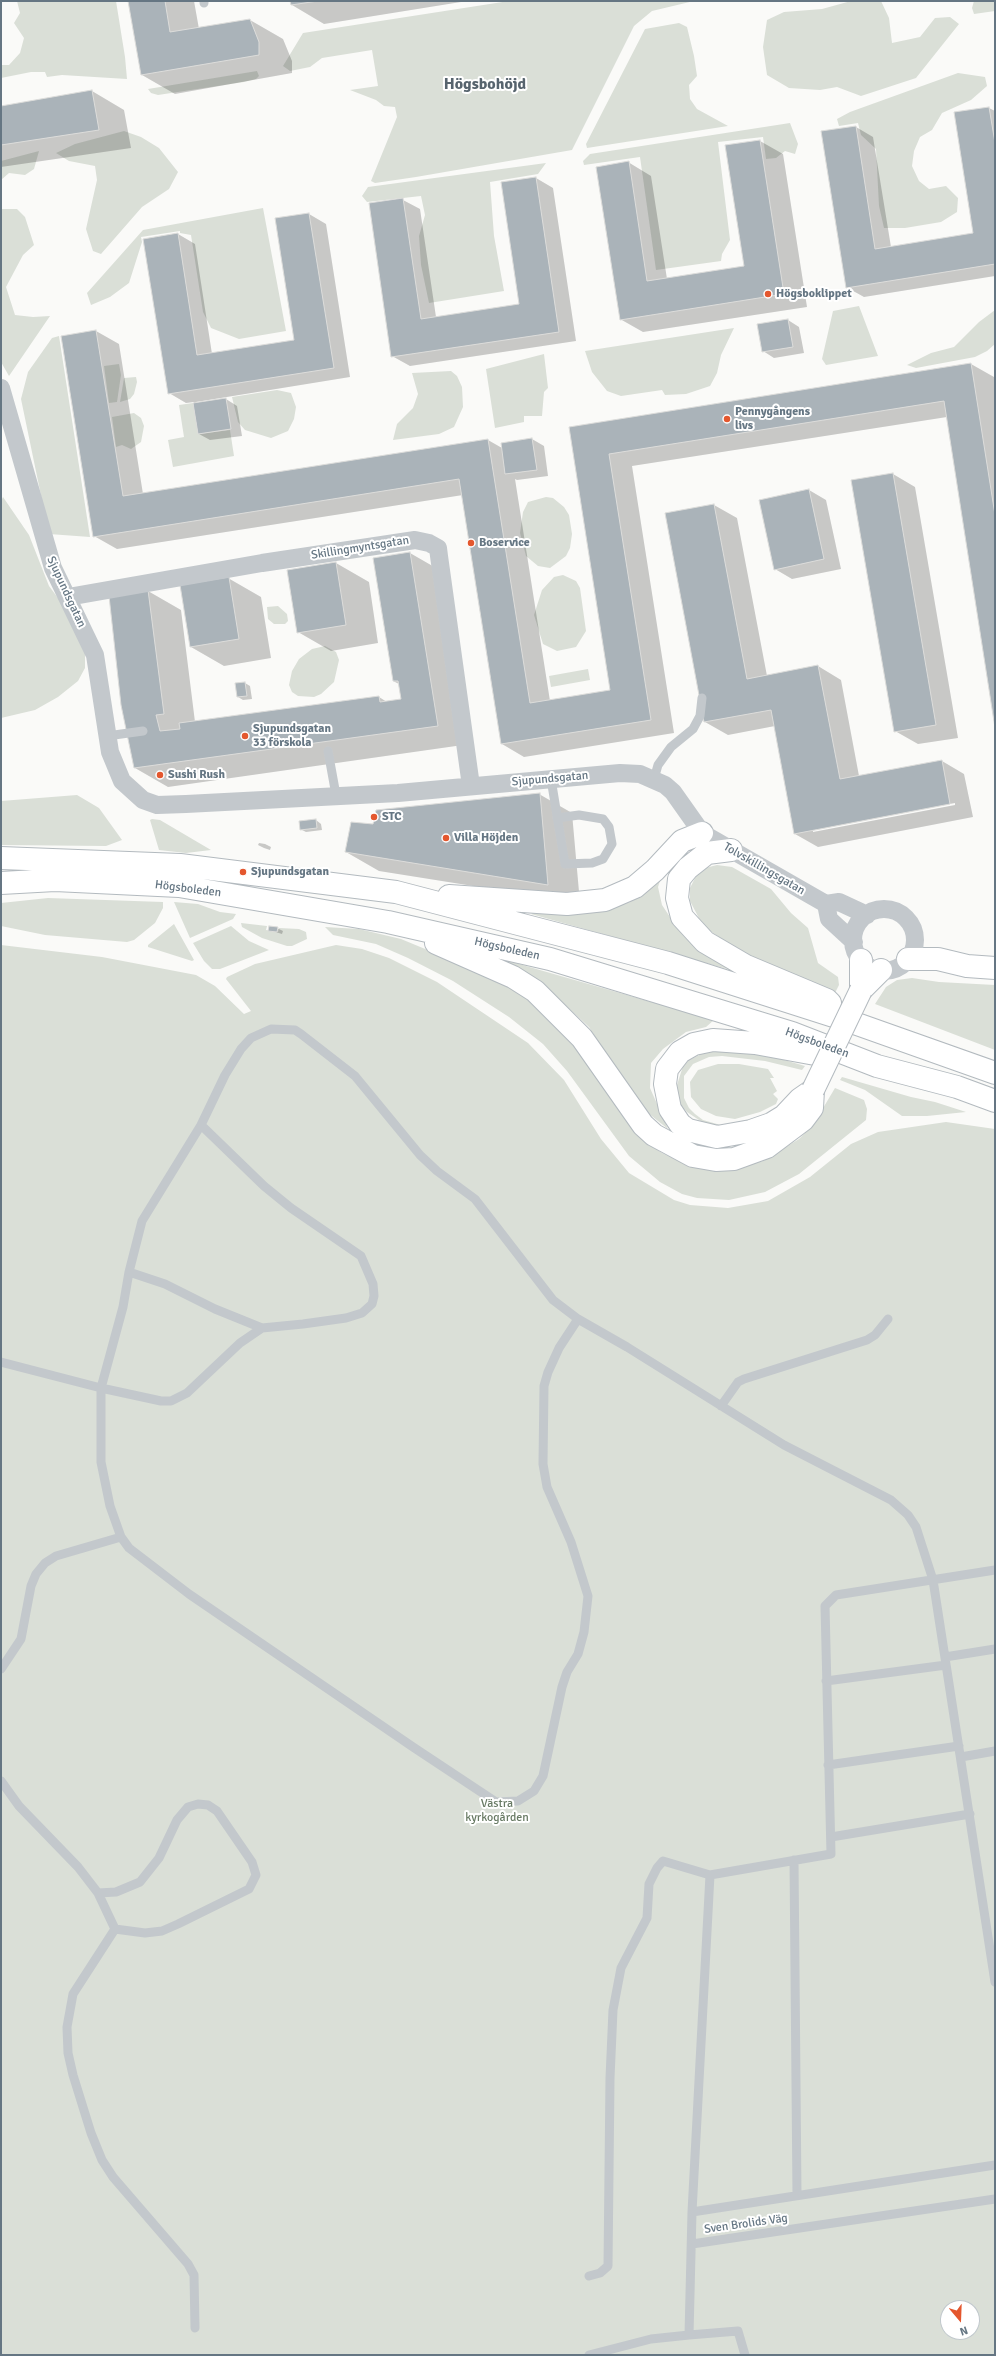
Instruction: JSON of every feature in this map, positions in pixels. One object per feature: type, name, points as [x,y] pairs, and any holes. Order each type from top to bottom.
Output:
[{"type":"main road","points":[[396,892],[567,904],[605,900],[634,887],[655,870],[682,841],[702,833]]},
{"type":"main road","points":[[731,850],[707,853],[688,868],[679,879],[677,898],[682,917],[705,942],[746,966],[827,1000],[840,1018]]},
{"type":"main road","name":"Högsboleden","points":[[1,858],[180,865],[396,892],[668,963],[840,1018],[995,1073]]},
{"type":"main road","points":[[1,890],[55,880]]},
{"type":"main road","name":"Högsboleden","points":[[1,883],[55,880],[179,886],[388,922],[550,959],[792,1033],[878,1066],[956,1087],[995,1101]]},
{"type":"main road","points":[[388,922],[513,977],[535,991],[582,1038],[643,1125],[654,1135],[693,1156],[716,1160],[734,1159],[768,1147],[803,1120],[812,1108],[813,1090],[861,990],[881,970]]},
{"type":"main road","points":[[857,951],[861,990]]},
{"type":"main road","points":[[911,951],[967,966],[995,968]]},
{"type":"main road","points":[[813,1090],[800,1099],[784,1116],[771,1124],[751,1131],[717,1137],[688,1130],[680,1124],[670,1109],[665,1084],[667,1069],[680,1052],[694,1044],[713,1040],[754,1043],[878,1066]]},
{"type":"street","name":"Sjupundsgatan","points":[[3,396],[42,536],[53,568],[95,655],[110,752],[122,781],[143,800],[157,805],[398,793],[551,778],[620,773],[640,774],[654,779],[673,792],[702,833]]},
{"type":"street","name":"Skillingmyntsgatan","points":[[68,597],[262,563],[415,540],[429,543],[438,548],[471,786]]},
{"type":"street","name":"Tolvskillingsgatan","points":[[702,833],[826,904],[839,902],[867,915]]},
{"type":"street","points":[[826,904],[829,919],[869,967],[881,970],[896,968],[911,951],[910,924],[900,914],[883,909],[867,915],[857,926],[857,951]]},
{"type":"lane","points":[[654,779],[664,754],[693,729],[700,716],[702,698]]},
{"type":"lane","points":[[107,736],[143,731]]},
{"type":"lane","points":[[328,751],[336,796]]},
{"type":"lane","points":[[551,778],[557,818],[565,864],[592,863],[603,859],[612,844],[609,827],[602,819],[579,815],[557,818]]},
{"type":"lane","points":[[578,1319],[559,1348],[546,1379],[543,1409],[543,1464],[546,1487],[571,1542],[588,1596],[584,1632],[578,1654],[567,1672],[562,1687],[544,1776],[534,1792],[518,1801],[496,1802],[413,1747],[189,1594],[129,1548],[121,1537],[110,1506],[101,1462],[101,1388],[123,1307],[129,1272],[142,1222],[200,1125],[225,1075],[241,1049],[251,1038],[271,1029],[295,1030],[355,1076],[420,1155],[437,1171],[475,1199],[553,1300],[578,1319],[628,1347],[784,1445],[892,1501],[908,1515],[916,1527],[933,1580],[995,1982]]},
{"type":"lane","points":[[129,1272],[165,1284],[215,1309],[262,1328],[326,1322],[362,1313],[372,1304],[374,1296],[370,1274],[361,1256],[291,1208],[264,1186],[200,1125]]},
{"type":"lane","points":[[721,1406],[738,1382],[867,1340],[875,1335],[888,1319]]},
{"type":"lane","points":[[1,1362],[101,1388],[171,1401],[186,1393],[240,1343],[262,1328]]},
{"type":"lane","points":[[1,1669],[21,1639],[31,1586],[36,1574],[45,1563],[56,1556],[121,1537]]},
{"type":"lane","points":[[590,2276],[606,2270],[608,2266],[610,2078],[613,2010],[621,1968],[647,1918],[649,1884],[657,1868],[663,1862],[710,1875],[831,1854],[825,1606],[836,1595],[995,1570]]},
{"type":"lane","points":[[826,1681],[946,1661],[995,1649]]},
{"type":"lane","points":[[828,1765],[959,1746]]},
{"type":"lane","points":[[961,1757],[995,1751]]},
{"type":"lane","points":[[1,1781],[20,1806],[78,1867],[98,1893],[115,1929],[129,1933],[145,1933],[162,1930],[178,1924],[249,1889],[256,1875],[252,1862],[217,1811],[208,1805],[198,1804],[188,1806],[177,1820],[159,1858],[140,1882],[116,1892],[98,1893]]},
{"type":"lane","points":[[831,1837],[970,1814]]},
{"type":"lane","points":[[794,1860],[797,2195]]},
{"type":"lane","points":[[692,2244],[692,2212],[710,1875]]},
{"type":"lane","points":[[115,1929],[73,1994],[67,2027],[68,2053],[81,2104],[102,2160],[113,2177],[188,2264],[194,2275],[195,2328]]},
{"type":"lane","points":[[692,2212],[995,2165]]},
{"type":"lane","name":"Sven Brolids Väg","points":[[689,2335],[692,2244],[995,2199]]},
{"type":"lane","points":[[589,2355],[651,2339],[738,2331],[745,2355]]},
{"type":"green space","points":[[17,1],[116,1],[127,79],[62,75],[47,77],[45,72],[31,72],[1,78],[1,65],[9,65],[20,53],[24,38],[14,23],[20,13]]},
{"type":"green space","points":[[509,1],[694,1],[652,11],[634,26],[572,150],[416,177],[375,183],[371,181],[397,117],[395,107],[384,106],[376,100],[350,90],[378,86],[372,50],[322,58],[310,67],[290,71],[283,66],[303,33]]},
{"type":"green space","points":[[851,1],[881,1],[889,18],[892,43],[920,37],[935,18],[950,17],[959,24],[916,78],[861,96],[837,87],[820,90],[789,88],[767,75],[763,47],[767,20],[784,12],[822,9]]},
{"type":"green space","points":[[974,1],[995,1],[995,11],[974,14],[972,8]]},
{"type":"green space","points":[[679,23],[687,27],[697,76],[689,85],[690,99],[697,109],[728,126],[587,148],[586,144],[645,29]]},
{"type":"green space","points":[[257,71],[259,76],[256,79],[244,82],[158,95],[151,93],[148,89]]},
{"type":"green space","points":[[958,73],[985,77],[987,86],[971,100],[942,113],[932,130],[920,137],[914,151],[912,166],[919,181],[929,189],[946,186],[958,198],[957,212],[941,222],[905,228],[884,228],[879,206],[876,149],[861,135],[858,123],[839,126],[837,119],[850,112]]},
{"type":"green space","points":[[790,123],[798,144],[795,154],[785,151],[776,158],[766,159],[763,137],[718,142],[730,240],[722,254],[721,261],[656,270],[640,157],[584,165],[583,161],[590,154]]},
{"type":"green space","points":[[124,131],[141,137],[159,148],[178,172],[169,189],[142,207],[101,254],[93,251],[86,229],[97,180],[95,166],[69,161],[56,153],[75,144]]},
{"type":"green space","points":[[39,151],[34,169],[25,175],[9,173],[1,180],[1,161]]},
{"type":"green space","points":[[546,163],[538,174],[490,182],[494,236],[504,291],[429,303],[421,265],[419,236],[425,215],[421,196],[367,202],[362,196],[368,187]]},
{"type":"green space","points":[[263,208],[286,331],[239,339],[211,328],[203,312],[191,235],[180,233],[180,231],[141,237],[142,242],[129,283],[110,297],[91,305],[87,293],[143,230]]},
{"type":"green space","points":[[1,209],[17,209],[25,217],[34,245],[23,255],[6,287],[15,315],[33,317],[50,316],[9,376],[1,362]]},
{"type":"green space","points":[[859,306],[878,356],[826,365],[822,359],[833,311]]},
{"type":"green space","points":[[995,310],[995,344],[987,351],[975,357],[916,368],[907,365],[931,353],[954,347],[979,322]]},
{"type":"green space","points":[[734,328],[721,355],[717,373],[710,386],[686,394],[665,395],[662,390],[621,396],[607,391],[592,372],[585,351]]},
{"type":"green space","points":[[59,336],[90,537],[49,534],[21,399],[28,372],[52,338]]},
{"type":"green space","points":[[544,354],[548,388],[544,392],[542,416],[524,416],[524,422],[495,428],[486,369]]},
{"type":"green space","points":[[119,364],[121,375],[117,402],[109,403],[104,366]]},
{"type":"green space","points":[[451,371],[457,376],[462,387],[463,407],[454,427],[439,434],[393,440],[397,424],[413,408],[418,394],[412,373]]},
{"type":"green space","points":[[136,377],[137,382],[134,394],[130,399],[120,402],[124,378]]},
{"type":"green space","points":[[277,390],[291,393],[296,407],[294,419],[288,431],[271,438],[245,430],[238,422],[232,397]]},
{"type":"green space","points":[[193,403],[198,434],[230,430],[234,456],[173,467],[168,440],[184,437],[179,405]]},
{"type":"green space","points":[[134,413],[141,418],[144,426],[141,442],[131,449],[122,445],[116,447],[112,417]]},
{"type":"green space","points":[[3,497],[29,535],[49,586],[61,602],[85,653],[85,668],[78,681],[58,697],[35,710],[1,718],[1,501]]},
{"type":"green space","points":[[546,497],[553,498],[564,507],[569,515],[572,534],[570,548],[566,556],[550,568],[538,566],[526,556],[520,533],[523,512],[528,502]]},
{"type":"green space","points":[[563,575],[576,581],[580,588],[586,631],[576,647],[557,651],[543,644],[534,615],[542,590],[554,577]]},
{"type":"green space","points":[[278,606],[287,614],[288,621],[285,624],[274,624],[268,619],[267,607]]},
{"type":"green space","points":[[325,646],[336,652],[339,660],[334,682],[321,694],[314,697],[298,696],[292,692],[289,685],[292,671],[299,659],[312,649]]},
{"type":"green space","points":[[588,669],[590,680],[551,687],[549,676]]},
{"type":"green space","points":[[77,795],[99,808],[122,840],[106,846],[1,845],[1,801]]},
{"type":"green space","points":[[150,820],[160,820],[211,850],[186,853],[159,850]]},
{"type":"green space","points":[[717,865],[732,867],[771,889],[791,913],[808,928],[818,963],[838,977],[839,985],[835,993],[779,971],[738,950],[703,926],[690,901],[690,888],[696,876],[705,868]]},
{"type":"green space","points":[[664,868],[658,887],[662,905],[676,926],[732,965],[731,970],[531,914],[537,910],[580,914],[607,910],[630,902],[650,885]]},
{"type":"green space","points":[[48,898],[163,902],[163,908],[155,923],[134,940],[127,942],[45,935],[1,926],[1,903]]},
{"type":"green space","points":[[174,902],[198,904],[220,912],[236,914],[233,919],[190,938]]},
{"type":"green space","points":[[241,923],[267,926],[266,930],[278,932],[279,928],[299,929],[306,932],[307,939],[292,946],[287,946],[262,938],[242,927]]},
{"type":"green space","points":[[174,924],[194,960],[192,961],[148,947],[148,945]]},
{"type":"green space","points":[[231,926],[249,941],[269,950],[220,969],[212,969],[204,961],[193,943]]},
{"type":"green space","points":[[325,927],[359,929],[401,939],[488,975],[532,1000],[580,1051],[630,1124],[645,1142],[662,1153],[685,1164],[744,1166],[763,1161],[799,1139],[813,1125],[835,1088],[864,1100],[867,1109],[866,1120],[799,1174],[765,1192],[729,1200],[697,1198],[682,1194],[660,1182],[629,1156],[567,1071],[543,1044],[509,1017],[453,981],[408,958],[376,944],[333,935]]},
{"type":"green space","name":"Västra kyrkogården","points":[[1,945],[102,957],[196,975],[215,986],[244,1014],[251,1011],[226,979],[227,977],[255,964],[336,945],[362,949],[389,958],[437,982],[528,1043],[564,1080],[601,1139],[629,1173],[674,1200],[690,1205],[728,1208],[768,1201],[810,1177],[851,1144],[878,1132],[946,1122],[995,1129],[995,2355],[1,2355]]},
{"type":"green space","points":[[505,960],[714,1020],[706,1027],[686,1032],[663,1049],[651,1063],[650,1088],[668,1129],[648,1113],[620,1075],[589,1027],[547,988]]},
{"type":"green space","points":[[912,978],[939,982],[995,985],[995,1050],[875,1004],[886,987],[897,980]]},
{"type":"green space","points":[[720,1049],[760,1053],[805,1066],[802,1070],[765,1061],[722,1056],[709,1057],[693,1064],[684,1076],[684,1098],[689,1108],[695,1114],[703,1120],[724,1126],[722,1128],[702,1122],[687,1112],[680,1104],[677,1085],[684,1063],[707,1051]]},
{"type":"green space","points":[[718,1064],[739,1064],[768,1069],[774,1078],[770,1078],[777,1091],[773,1094],[778,1099],[776,1104],[760,1112],[735,1119],[716,1116],[701,1109],[691,1097],[690,1082],[698,1070]]},
{"type":"green space","points":[[842,1077],[911,1097],[935,1102],[966,1112],[927,1116],[902,1116],[865,1090],[840,1080]]},
{"type":"building","points":[[128,1],[165,1],[170,32],[250,19],[259,42],[259,55],[141,75]]},
{"type":"building","points":[[290,1],[318,1],[291,5]]},
{"type":"building","points":[[92,90],[99,130],[1,145],[1,106]]},
{"type":"building","points":[[989,107],[995,143],[995,264],[846,288],[821,131],[856,126],[875,249],[973,233],[954,112]]},
{"type":"building","points":[[760,140],[784,294],[620,320],[596,167],[629,161],[647,281],[744,266],[725,145]]},
{"type":"building","points":[[536,177],[559,332],[391,357],[369,203],[403,198],[421,319],[519,304],[501,182]]},
{"type":"building","points":[[309,213],[334,368],[168,394],[143,239],[178,233],[197,355],[294,340],[275,218]]},
{"type":"building","points":[[788,319],[793,347],[762,352],[757,324]]},
{"type":"building","points":[[96,330],[123,496],[488,439],[530,703],[610,690],[569,427],[971,363],[995,515],[995,728],[944,401],[609,454],[651,720],[501,744],[459,479],[93,537],[61,336]]},
{"type":"building","points":[[226,398],[231,429],[198,434],[193,403]]},
{"type":"building","points":[[532,438],[537,470],[505,474],[501,443]]},
{"type":"building","points":[[893,473],[936,725],[894,732],[851,480]]},
{"type":"building","points":[[809,489],[824,559],[774,570],[759,500]]},
{"type":"building","points":[[714,504],[747,679],[818,665],[840,779],[942,760],[950,804],[794,834],[771,710],[704,722],[665,513]]},
{"type":"building","points":[[410,552],[438,726],[134,768],[121,705],[109,596],[148,590],[164,714],[156,715],[160,731],[180,729],[179,723],[379,696],[380,702],[401,699],[398,681],[393,681],[373,558]]},
{"type":"building","points":[[336,562],[346,625],[297,633],[287,570]]},
{"type":"building","points":[[229,577],[239,639],[190,647],[180,585]]},
{"type":"building","points":[[245,682],[247,696],[237,697],[235,683]]},
{"type":"building","name":"Villa Höjden","points":[[540,793],[548,885],[345,852],[351,822],[373,824],[376,810]]},
{"type":"building","points":[[316,819],[317,828],[300,830],[299,821]]},
{"type":"building","points":[[269,926],[278,927],[277,932],[268,931]]},
{"type":"place","name":"Högsboklippet","points":[[768,294]]},
{"type":"place","name":"Pennygångens livs","points":[[727,419]]},
{"type":"place","name":"Boservice","points":[[471,543]]},
{"type":"place","name":"Sjupundsgatan 33 förskola","points":[[245,736]]},
{"type":"place","name":"Sushi Rush","points":[[160,775]]},
{"type":"place","name":"STC","points":[[374,817]]},
{"type":"place","name":"Villa Höjden","points":[[446,838]]},
{"type":"place","name":"Sjupundsgatan","points":[[243,872]]},
{"type":"district","name":"Högsbohöjd","points":[[485,85]]}]
